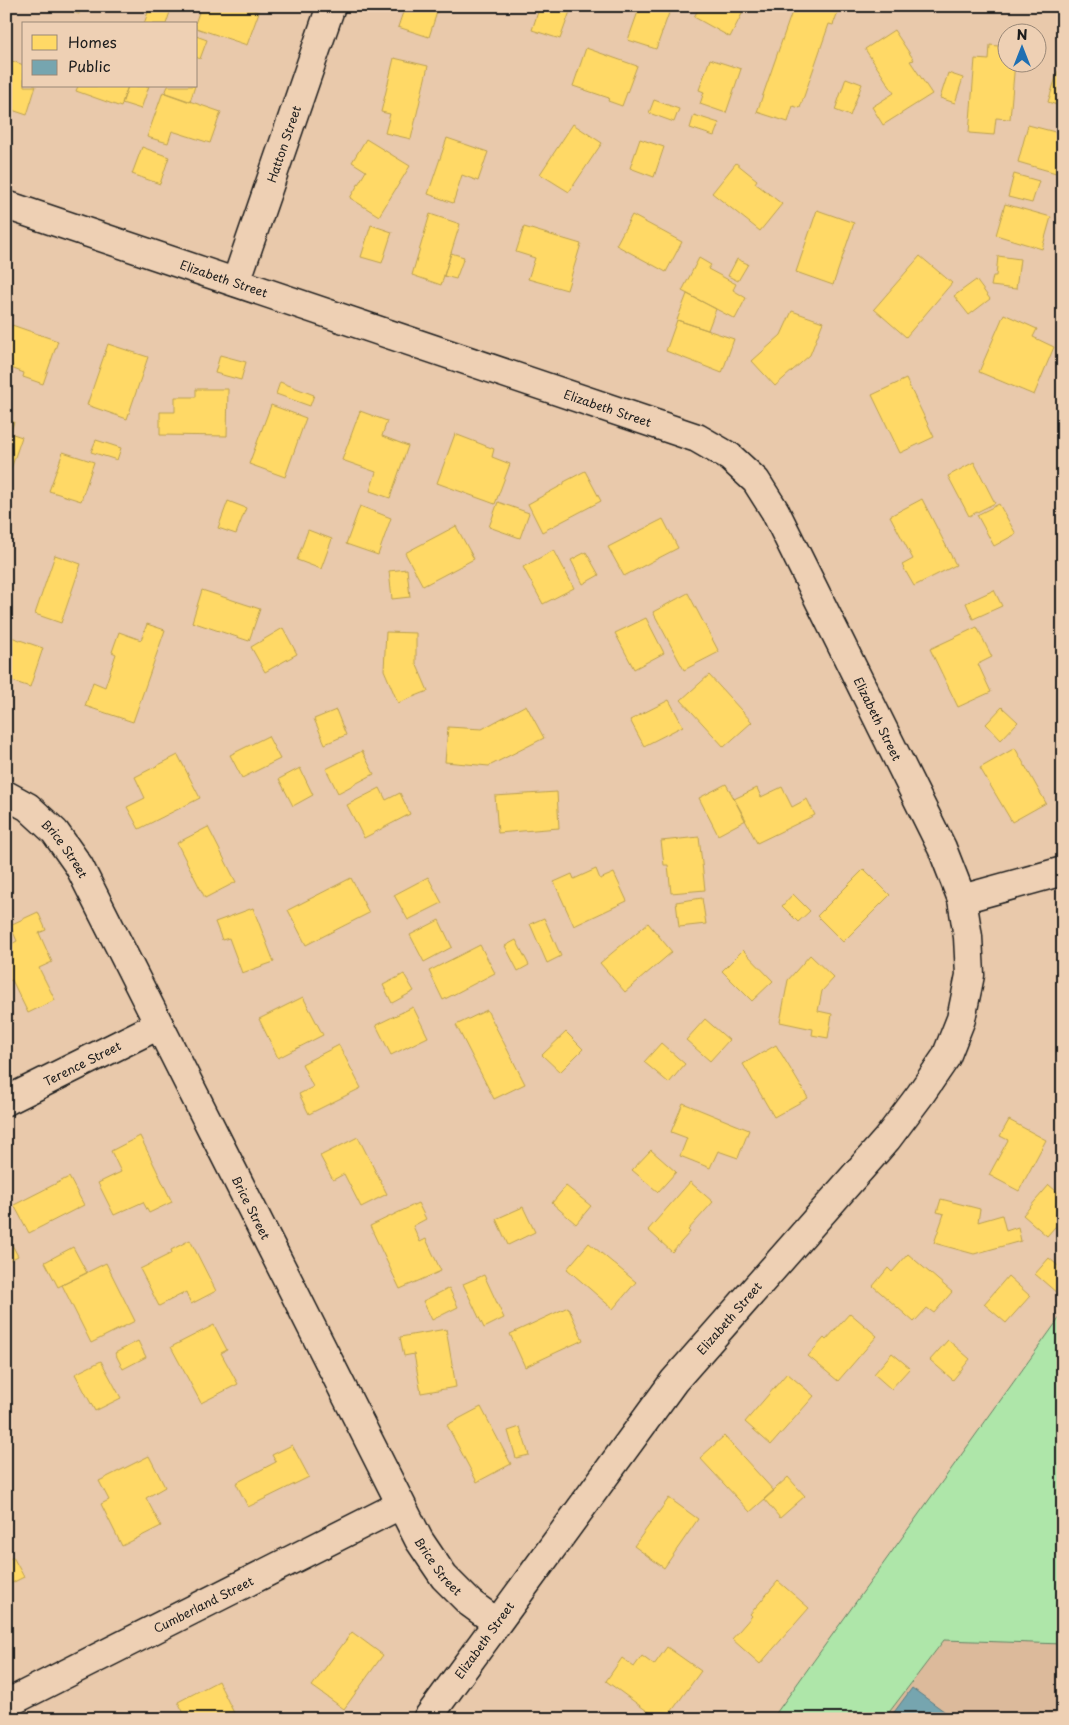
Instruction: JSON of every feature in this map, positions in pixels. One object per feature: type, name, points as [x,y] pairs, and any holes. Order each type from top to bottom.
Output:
[{"type":"street","name":"Hatton Street","points":[[236,282],[331,6]]},
{"type":"street","name":"Elizabeth Street","points":[[6,205],[697,438],[730,457],[756,481],[775,511],[942,848],[962,899],[968,937],[970,976],[961,1019],[946,1057],[887,1139],[674,1381],[496,1622],[427,1719]]},
{"type":"street","name":"Brice Street","points":[[6,795],[28,806],[56,832],[80,866],[419,1540],[444,1577],[470,1603],[496,1622]]},
{"type":"street","points":[[962,899],[1063,871]]},
{"type":"street","name":"Terence Street","points":[[6,1101],[159,1026]]},
{"type":"street","name":"Cumberland Street","points":[[6,1704],[400,1505]]},
{"type":"shaded area","points":[[944,1640],[1063,1644],[1063,1719],[884,1719]]},
{"type":"green space","points":[[1063,1313],[1063,1644],[944,1640],[884,1719],[772,1719]]},
{"type":"building: Homes","points":[[56,6],[82,6],[79,14]]},
{"type":"building: Homes","points":[[150,6],[172,6],[167,22],[145,22]]},
{"type":"building: Homes","points":[[201,6],[242,6],[259,12],[247,45],[198,29],[198,22],[196,22]]},
{"type":"building: Homes","points":[[405,6],[439,6],[429,37],[398,27]]},
{"type":"building: Homes","points":[[540,6],[572,6],[560,39],[532,30]]},
{"type":"building: Homes","points":[[640,6],[650,6],[669,13],[656,49],[628,40]]},
{"type":"building: Homes","points":[[700,6],[746,6],[730,37],[694,17]]},
{"type":"building: Homes","points":[[794,6],[840,6],[833,25],[829,24],[800,108],[793,106],[788,122],[757,112]]},
{"type":"building: Homes","points":[[894,30],[914,60],[910,61],[932,94],[883,125],[872,107],[894,93],[865,49]]},
{"type":"building: Homes","points":[[198,37],[207,40],[200,59],[198,58]]},
{"type":"building: Homes","points":[[990,45],[996,46],[996,72],[1014,72],[1010,119],[996,118],[994,135],[969,133],[975,59],[989,60]]},
{"type":"building: Homes","points":[[586,48],[637,66],[622,106],[608,101],[609,98],[573,86]]},
{"type":"building: Homes","points":[[394,58],[428,66],[411,139],[385,133],[390,114],[381,112]]},
{"type":"building: Homes","points":[[6,59],[22,64],[22,88],[35,88],[27,115],[9,109],[11,104],[6,102]]},
{"type":"building: Homes","points":[[710,59],[741,69],[726,113],[700,104],[704,92],[699,90]]},
{"type":"building: Homes","points":[[1058,71],[1063,73],[1063,107],[1048,102]]},
{"type":"building: Homes","points":[[948,73],[963,78],[955,103],[940,98]]},
{"type":"building: Homes","points":[[846,78],[862,84],[850,116],[835,110]]},
{"type":"building: Homes","points":[[77,88],[127,88],[121,107],[76,91]]},
{"type":"building: Homes","points":[[127,88],[148,88],[141,109],[122,103]]},
{"type":"building: Homes","points":[[167,88],[194,88],[190,102],[165,93]]},
{"type":"building: Homes","points":[[163,92],[221,112],[210,143],[172,131],[168,143],[147,137]]},
{"type":"building: Homes","points":[[654,100],[679,109],[674,122],[649,113]]},
{"type":"building: Homes","points":[[694,115],[719,123],[714,136],[690,128]]},
{"type":"building: Homes","points":[[573,124],[602,143],[569,192],[540,174]]},
{"type":"building: Homes","points":[[1028,125],[1063,134],[1063,175],[1018,162]]},
{"type":"building: Homes","points":[[447,138],[488,152],[478,181],[462,175],[453,203],[428,194]]},
{"type":"building: Homes","points":[[366,139],[410,166],[379,216],[350,198],[366,171],[352,162]]},
{"type":"building: Homes","points":[[640,139],[664,147],[654,177],[630,168]]},
{"type":"building: Homes","points":[[142,147],[169,157],[160,184],[132,174]]},
{"type":"building: Homes","points":[[736,163],[757,180],[755,183],[782,204],[760,231],[712,193]]},
{"type":"building: Homes","points":[[1014,174],[1039,181],[1032,203],[1008,197]]},
{"type":"building: Homes","points":[[1005,204],[1051,217],[1042,249],[996,235]]},
{"type":"building: Homes","points":[[817,210],[854,223],[833,285],[796,272]]},
{"type":"building: Homes","points":[[430,214],[460,224],[441,285],[412,275]]},
{"type":"building: Homes","points":[[632,215],[682,242],[666,272],[616,245]]},
{"type":"building: Homes","points":[[371,225],[392,232],[382,263],[361,257]]},
{"type":"building: Homes","points":[[524,227],[581,244],[567,290],[528,279],[535,258],[516,252]]},
{"type":"building: Homes","points":[[451,253],[464,257],[456,279],[444,276]]},
{"type":"building: Homes","points":[[920,256],[952,283],[906,337],[874,309]]},
{"type":"building: Homes","points":[[998,256],[1020,259],[1016,289],[991,286],[993,276],[996,276]]},
{"type":"building: Homes","points":[[699,258],[711,265],[708,269],[736,284],[733,290],[746,298],[735,319],[682,291]]},
{"type":"building: Homes","points":[[737,259],[748,264],[738,281],[728,276]]},
{"type":"building: Homes","points":[[976,280],[990,299],[969,315],[954,296]]},
{"type":"building: Homes","points":[[687,294],[716,309],[708,330],[677,320]]},
{"type":"building: Homes","points":[[792,311],[823,322],[810,355],[775,386],[752,361],[781,335]]},
{"type":"building: Homes","points":[[1004,314],[1037,329],[1033,337],[1054,347],[1034,395],[979,372]]},
{"type":"building: Homes","points":[[677,320],[734,339],[722,373],[666,351]]},
{"type":"building: Homes","points":[[12,325],[58,341],[43,384],[23,377],[24,373],[6,366],[6,342]]},
{"type":"building: Homes","points":[[108,344],[148,357],[127,419],[87,405]]},
{"type":"building: Homes","points":[[220,355],[246,362],[241,380],[215,373]]},
{"type":"building: Homes","points":[[906,379],[934,437],[900,453],[872,395]]},
{"type":"building: Homes","points":[[280,382],[314,395],[310,406],[276,394]]},
{"type":"building: Homes","points":[[196,389],[228,389],[227,436],[160,435],[160,412],[175,412],[175,397],[196,397]]},
{"type":"building: Homes","points":[[271,405],[306,418],[285,477],[249,464]]},
{"type":"building: Homes","points":[[360,411],[387,421],[382,436],[408,446],[390,498],[370,491],[376,472],[342,460]]},
{"type":"building: Homes","points":[[6,419],[14,422],[10,433],[22,437],[6,483]]},
{"type":"building: Homes","points":[[455,434],[494,449],[492,457],[510,464],[495,504],[437,483]]},
{"type":"building: Homes","points":[[96,440],[121,448],[117,460],[91,452]]},
{"type":"building: Homes","points":[[63,452],[94,462],[81,501],[49,491]]},
{"type":"building: Homes","points":[[974,462],[995,503],[969,516],[948,476]]},
{"type":"building: Homes","points":[[585,471],[601,501],[542,532],[528,504]]},
{"type":"building: Homes","points":[[922,499],[956,565],[914,586],[902,565],[913,559],[890,516]]},
{"type":"building: Homes","points":[[228,501],[246,508],[236,534],[218,528]]},
{"type":"building: Homes","points":[[498,502],[529,513],[520,538],[489,527]]},
{"type":"building: Homes","points":[[999,504],[1016,534],[994,546],[977,515]]},
{"type":"building: Homes","points":[[360,506],[391,518],[378,555],[346,544]]},
{"type":"building: Homes","points":[[663,519],[678,548],[624,576],[608,547]]},
{"type":"building: Homes","points":[[456,526],[474,559],[423,586],[405,553]]},
{"type":"building: Homes","points":[[308,530],[332,539],[321,569],[297,560]]},
{"type":"building: Homes","points":[[554,550],[574,588],[543,604],[523,567]]},
{"type":"building: Homes","points":[[586,552],[599,575],[583,584],[571,560]]},
{"type":"building: Homes","points":[[55,555],[81,564],[61,623],[35,614]]},
{"type":"building: Homes","points":[[407,569],[410,597],[392,599],[389,571]]},
{"type":"building: Homes","points":[[202,590],[260,609],[249,641],[192,622]]},
{"type":"building: Homes","points":[[994,590],[1002,606],[973,619],[966,603]]},
{"type":"building: Homes","points":[[688,593],[719,652],[684,670],[653,612]]},
{"type":"building: Homes","points":[[646,618],[664,653],[634,669],[615,633]]},
{"type":"building: Homes","points":[[147,624],[165,630],[133,722],[85,706],[93,682],[105,687],[116,654],[112,652],[119,632],[141,640]]},
{"type":"building: Homes","points":[[977,627],[992,657],[978,664],[991,692],[958,707],[930,649]]},
{"type":"building: Homes","points":[[283,628],[297,654],[265,672],[251,647]]},
{"type":"building: Homes","points":[[386,632],[416,633],[416,663],[428,691],[398,703],[384,670]]},
{"type":"building: Homes","points":[[11,637],[43,648],[30,687],[6,679],[6,649]]},
{"type":"building: Homes","points":[[709,675],[752,722],[724,747],[681,700]]},
{"type":"building: Homes","points":[[669,700],[683,726],[644,746],[630,720]]},
{"type":"building: Homes","points":[[526,705],[544,738],[489,766],[445,762],[448,727],[482,729]]},
{"type":"building: Homes","points":[[1002,707],[1018,722],[1001,740],[986,724]]},
{"type":"building: Homes","points":[[336,710],[346,735],[325,744],[314,719]]},
{"type":"building: Homes","points":[[268,736],[280,759],[242,778],[230,755]]},
{"type":"building: Homes","points":[[1015,748],[1046,803],[1012,822],[980,768]]},
{"type":"building: Homes","points":[[362,751],[374,774],[338,793],[326,769]]},
{"type":"building: Homes","points":[[178,755],[200,798],[139,829],[127,807],[145,798],[135,777]]},
{"type":"building: Homes","points":[[300,768],[313,795],[293,806],[279,779]]},
{"type":"building: Homes","points":[[726,784],[746,820],[718,835],[699,798]]},
{"type":"building: Homes","points":[[782,787],[792,807],[807,799],[815,815],[757,843],[734,799],[757,788],[761,797]]},
{"type":"building: Homes","points":[[380,788],[386,800],[400,793],[410,814],[364,838],[347,805]]},
{"type":"building: Homes","points":[[557,792],[559,828],[498,833],[495,796]]},
{"type":"building: Homes","points":[[208,827],[236,882],[205,898],[177,843]]},
{"type":"building: Homes","points":[[699,837],[705,890],[671,893],[668,865],[664,865],[661,841]]},
{"type":"building: Homes","points":[[596,869],[600,879],[614,873],[627,901],[574,926],[554,882],[572,874],[574,879]]},
{"type":"building: Homes","points":[[864,869],[890,895],[843,942],[817,916]]},
{"type":"building: Homes","points":[[428,877],[442,903],[408,920],[394,895]]},
{"type":"building: Homes","points":[[351,878],[369,913],[306,945],[288,910]]},
{"type":"building: Homes","points":[[793,894],[810,911],[798,922],[782,906]]},
{"type":"building: Homes","points":[[702,898],[706,924],[679,927],[676,902]]},
{"type":"building: Homes","points":[[253,908],[274,962],[242,973],[229,938],[222,940],[215,922]]},
{"type":"building: Homes","points":[[38,912],[46,930],[39,933],[52,962],[39,968],[55,1000],[28,1013],[12,980],[6,982],[6,947],[17,941],[10,925]]},
{"type":"building: Homes","points":[[544,918],[561,956],[547,963],[530,924]]},
{"type":"building: Homes","points":[[439,920],[452,947],[424,962],[410,935]]},
{"type":"building: Homes","points":[[648,923],[672,952],[625,992],[600,963]]},
{"type":"building: Homes","points":[[516,940],[529,965],[518,971],[505,946]]},
{"type":"building: Homes","points":[[480,945],[495,973],[443,1000],[429,971]]},
{"type":"building: Homes","points":[[743,950],[773,981],[752,1001],[722,971]]},
{"type":"building: Homes","points":[[810,955],[834,978],[822,991],[818,1011],[832,1014],[828,1038],[812,1035],[813,1029],[780,1022],[788,980]]},
{"type":"building: Homes","points":[[404,974],[414,991],[392,1003],[383,985]]},
{"type":"building: Homes","points":[[303,997],[323,1035],[278,1058],[259,1019]]},
{"type":"building: Homes","points":[[413,1007],[428,1037],[391,1055],[376,1025]]},
{"type":"building: Homes","points":[[487,1010],[525,1084],[494,1099],[456,1025]]},
{"type":"building: Homes","points":[[705,1019],[729,1040],[710,1061],[686,1040]]},
{"type":"building: Homes","points":[[566,1032],[583,1049],[560,1072],[542,1055]]},
{"type":"building: Homes","points":[[661,1043],[685,1064],[669,1083],[644,1062]]},
{"type":"building: Homes","points":[[339,1045],[361,1088],[309,1114],[299,1094],[313,1087],[302,1064]]},
{"type":"building: Homes","points":[[776,1045],[808,1098],[774,1117],[743,1064]]},
{"type":"building: Homes","points":[[683,1103],[749,1130],[738,1158],[718,1151],[710,1168],[680,1156],[687,1138],[671,1132]]},
{"type":"building: Homes","points":[[1009,1120],[1046,1140],[1019,1191],[989,1175],[1008,1140],[1000,1136]]},
{"type":"building: Homes","points":[[140,1136],[172,1202],[149,1213],[143,1202],[114,1215],[98,1183],[121,1172],[111,1151]]},
{"type":"building: Homes","points":[[358,1137],[387,1194],[361,1207],[344,1174],[333,1180],[320,1156]]},
{"type":"building: Homes","points":[[651,1150],[676,1172],[658,1192],[632,1170]]},
{"type":"building: Homes","points":[[69,1177],[84,1205],[29,1233],[14,1205]]},
{"type":"building: Homes","points":[[690,1182],[713,1202],[688,1230],[690,1232],[672,1252],[648,1230]]},
{"type":"building: Homes","points":[[1049,1185],[1063,1197],[1063,1218],[1047,1236],[1023,1215]]},
{"type":"building: Homes","points":[[566,1186],[591,1206],[576,1224],[552,1203]]},
{"type":"building: Homes","points":[[941,1199],[980,1209],[978,1222],[1002,1215],[1006,1231],[1018,1227],[1021,1241],[974,1254],[934,1243],[944,1214],[937,1212]]},
{"type":"building: Homes","points":[[418,1203],[426,1219],[413,1226],[420,1242],[426,1239],[441,1271],[400,1289],[370,1226]]},
{"type":"building: Homes","points":[[523,1207],[535,1232],[508,1245],[496,1219]]},
{"type":"building: Homes","points":[[6,1234],[18,1256],[6,1262]]},
{"type":"building: Homes","points":[[190,1240],[216,1291],[191,1304],[186,1292],[159,1306],[140,1269],[172,1253],[171,1250]]},
{"type":"building: Homes","points":[[589,1243],[636,1282],[613,1309],[567,1269]]},
{"type":"building: Homes","points":[[73,1247],[87,1273],[58,1287],[45,1262]]},
{"type":"building: Homes","points":[[908,1254],[952,1292],[934,1313],[927,1308],[914,1322],[873,1286],[888,1268],[892,1272]]},
{"type":"building: Homes","points":[[1049,1258],[1063,1270],[1063,1287],[1057,1293],[1035,1274]]},
{"type":"building: Homes","points":[[106,1263],[135,1321],[91,1343],[62,1285]]},
{"type":"building: Homes","points":[[484,1275],[504,1318],[484,1328],[463,1284]]},
{"type":"building: Homes","points":[[1008,1276],[1030,1296],[1006,1323],[984,1304]]},
{"type":"building: Homes","points":[[449,1288],[458,1307],[432,1320],[423,1301]]},
{"type":"building: Homes","points":[[568,1307],[583,1340],[525,1367],[510,1334]]},
{"type":"building: Homes","points":[[850,1313],[877,1336],[838,1381],[808,1356],[824,1338],[826,1340]]},
{"type":"building: Homes","points":[[214,1325],[227,1350],[221,1353],[238,1384],[201,1403],[171,1347]]},
{"type":"building: Homes","points":[[446,1329],[456,1387],[421,1393],[414,1354],[404,1356],[400,1337]]},
{"type":"building: Homes","points":[[948,1340],[970,1359],[953,1380],[930,1360]]},
{"type":"building: Homes","points":[[138,1341],[146,1357],[123,1369],[115,1353]]},
{"type":"building: Homes","points":[[892,1353],[910,1368],[891,1389],[874,1374]]},
{"type":"building: Homes","points":[[101,1361],[121,1398],[95,1411],[75,1374]]},
{"type":"building: Homes","points":[[787,1373],[814,1396],[771,1445],[745,1422]]},
{"type":"building: Homes","points":[[481,1407],[511,1464],[477,1482],[447,1425]]},
{"type":"building: Homes","points":[[520,1427],[529,1455],[516,1458],[508,1431]]},
{"type":"building: Homes","points":[[724,1436],[774,1491],[750,1512],[700,1458]]},
{"type":"building: Homes","points":[[292,1445],[309,1477],[248,1507],[236,1483],[276,1462],[272,1455]]},
{"type":"building: Homes","points":[[149,1456],[165,1487],[146,1498],[161,1526],[122,1546],[101,1504],[109,1500],[99,1481]]},
{"type":"building: Homes","points":[[788,1477],[805,1496],[780,1518],[764,1499]]},
{"type":"building: Homes","points":[[669,1498],[698,1519],[664,1568],[634,1546]]},
{"type":"building: Homes","points":[[6,1554],[9,1559],[13,1557],[24,1577],[6,1586]]},
{"type":"building: Homes","points":[[778,1581],[809,1608],[760,1664],[732,1639]]},
{"type":"building: Homes","points":[[352,1632],[383,1655],[344,1709],[312,1686]]},
{"type":"building: Homes","points":[[667,1647],[701,1671],[666,1719],[658,1719],[606,1681],[622,1658],[634,1667],[642,1656],[654,1665]]},
{"type":"building: Homes","points":[[218,1681],[237,1719],[187,1719],[178,1702]]},
{"type":"building: Public","points":[[912,1688],[955,1719],[889,1719]]}]
